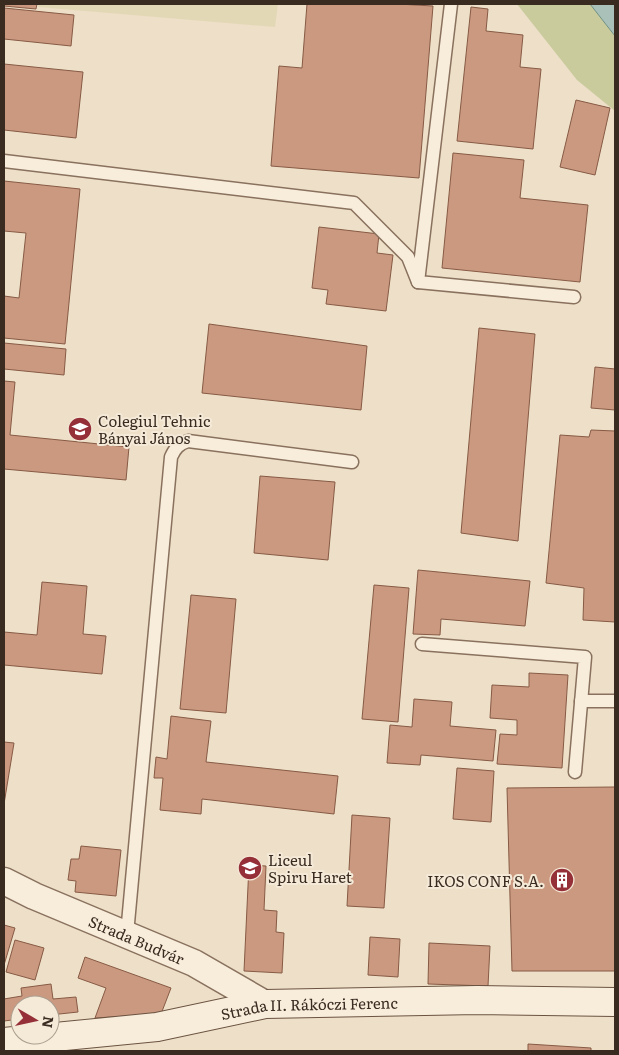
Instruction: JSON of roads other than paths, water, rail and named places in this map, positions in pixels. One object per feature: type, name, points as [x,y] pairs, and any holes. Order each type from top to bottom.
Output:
[{"type":"main road","name":"Strada II. Rákóczi Ferenc","points":[[4,1042],[157,1027],[265,1004],[477,1000],[615,1002]]},
{"type":"street","name":"Strada Budvár","points":[[4,881],[34,896],[194,963],[265,1004]]},
{"type":"lane","points":[[418,282],[451,4]]},
{"type":"lane","points":[[4,161],[354,203],[408,257],[418,282]]},
{"type":"lane","points":[[418,282],[574,297]]},
{"type":"lane","points":[[127,934],[171,457],[175,448],[181,443],[188,441],[352,462]]},
{"type":"lane","points":[[422,644],[585,657],[575,772]]},
{"type":"lane","points":[[581,701],[615,701]]},
{"type":"place","name":"Colegiul Tehnic Bányai János","points":[[80,429]]},
{"type":"place","name":"Liceul Spiru Haret","points":[[250,868]]},
{"type":"place","name":"IKOS CONF S.A.","points":[[562,880]]}]
